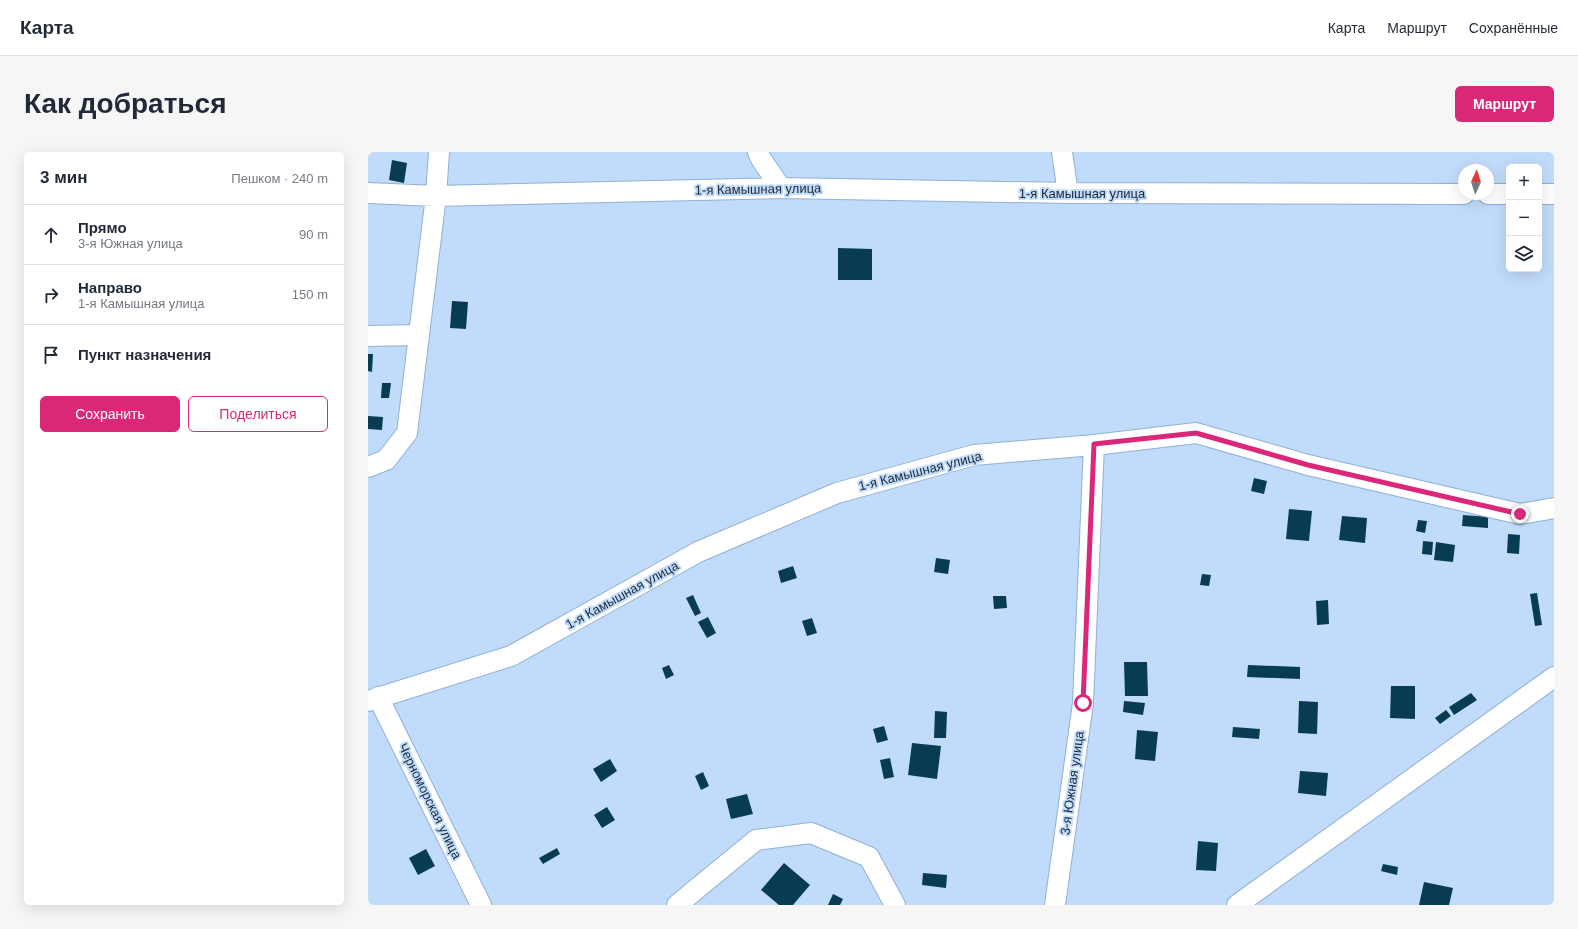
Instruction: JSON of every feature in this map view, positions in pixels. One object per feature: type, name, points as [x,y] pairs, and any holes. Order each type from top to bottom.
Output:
[{"type":"street","points":[[368,467],[386,460],[407,433],[436,196],[439,152]]},
{"type":"street","points":[[758,152],[761,159],[781,188]]},
{"type":"street","points":[[1062,152],[1068,193]]},
{"type":"street","name":"1-я Камышная улица","points":[[368,193],[436,196],[781,188],[1068,193],[1458,194]]},
{"type":"street","points":[[1494,194],[1506,194]]},
{"type":"street","points":[[1542,194],[1554,194]]},
{"type":"street","points":[[368,336],[419,335]]},
{"type":"street","name":"1-я Камышная улица","points":[[373,699],[511,656],[698,552],[837,493],[974,455],[1196,433],[1308,465],[1520,514],[1554,508]]},
{"type":"street","name":"3-я Южная улица","points":[[1055,905],[1083,703],[1094,444]]},
{"type":"street","points":[[1237,905],[1554,677]]},
{"type":"street","name":"Черноморская улица","points":[[373,699],[481,905]]},
{"type":"street","points":[[677,905],[756,840],[812,833],[869,857],[895,905]]},
{"type":"building","points":[[392,160],[407,163],[404,183],[389,180]]},
{"type":"building","points":[[838,248],[872,249],[872,280],[838,280]]},
{"type":"building","points":[[452,301],[468,302],[466,329],[450,328]]},
{"type":"building","points":[[368,354],[373,354],[372,372],[368,371]]},
{"type":"building","points":[[382,383],[391,383],[389,398],[381,398]]},
{"type":"building","points":[[368,416],[383,417],[382,430],[368,429]]},
{"type":"building","points":[[1254,478],[1267,481],[1264,494],[1251,491]]},
{"type":"building","points":[[1289,509],[1312,511],[1309,541],[1286,539]]},
{"type":"building","points":[[1463,515],[1488,517],[1488,528],[1462,526]]},
{"type":"building","points":[[1342,516],[1367,518],[1365,543],[1339,540]]},
{"type":"building","points":[[1418,520],[1427,521],[1425,533],[1416,531]]},
{"type":"building","points":[[1508,534],[1520,535],[1519,554],[1507,553]]},
{"type":"building","points":[[1423,541],[1433,542],[1432,555],[1422,554]]},
{"type":"building","points":[[1436,542],[1455,545],[1453,562],[1434,560]]},
{"type":"building","points":[[936,558],[950,560],[948,574],[934,572]]},
{"type":"building","points":[[793,566],[797,578],[781,583],[778,571]]},
{"type":"building","points":[[1202,574],[1211,575],[1209,586],[1200,585]]},
{"type":"building","points":[[1537,593],[1542,625],[1535,626],[1530,594]]},
{"type":"building","points":[[693,595],[701,613],[695,616],[686,598]]},
{"type":"building","points":[[993,596],[1006,596],[1007,608],[994,609]]},
{"type":"building","points":[[1328,600],[1329,624],[1317,625],[1316,601]]},
{"type":"building","points":[[708,617],[716,633],[707,638],[698,622]]},
{"type":"building","points":[[812,618],[817,633],[807,636],[802,621]]},
{"type":"building","points":[[1124,662],[1147,662],[1148,696],[1125,696]]},
{"type":"building","points":[[669,665],[674,675],[666,679],[662,668]]},
{"type":"building","points":[[1248,665],[1300,667],[1300,679],[1247,677]]},
{"type":"building","points":[[1391,686],[1415,686],[1415,719],[1390,718]]},
{"type":"building","points":[[1471,693],[1477,700],[1454,715],[1449,707]]},
{"type":"building","points":[[1124,701],[1145,703],[1143,715],[1123,712]]},
{"type":"building","points":[[1299,701],[1318,702],[1317,734],[1298,733]]},
{"type":"building","points":[[1446,710],[1451,716],[1440,724],[1435,718]]},
{"type":"building","points":[[935,711],[947,712],[946,738],[934,738]]},
{"type":"building","points":[[884,726],[888,740],[877,743],[873,729]]},
{"type":"building","points":[[1233,727],[1260,729],[1259,739],[1232,737]]},
{"type":"building","points":[[1137,730],[1158,732],[1155,761],[1135,759]]},
{"type":"building","points":[[912,743],[941,746],[937,779],[908,775]]},
{"type":"building","points":[[890,758],[894,777],[884,779],[880,760]]},
{"type":"building","points":[[610,759],[617,771],[601,782],[593,769]]},
{"type":"building","points":[[1300,771],[1328,773],[1326,796],[1298,793]]},
{"type":"building","points":[[703,772],[709,786],[701,790],[695,776]]},
{"type":"building","points":[[747,794],[753,814],[731,819],[726,799]]},
{"type":"building","points":[[607,807],[615,820],[602,828],[594,815]]},
{"type":"building","points":[[1198,841],[1218,843],[1216,871],[1196,870]]},
{"type":"building","points":[[557,848],[560,854],[543,864],[539,858]]},
{"type":"building","points":[[426,849],[435,866],[418,875],[409,858]]},
{"type":"building","points":[[784,863],[810,885],[793,905],[779,905],[761,890]]},
{"type":"building","points":[[1383,864],[1398,867],[1397,875],[1381,871]]},
{"type":"building","points":[[923,873],[947,875],[946,888],[922,885]]},
{"type":"building","points":[[1424,882],[1453,888],[1449,905],[1419,905]]},
{"type":"building","points":[[833,894],[843,899],[840,905],[828,905]]},
{"type":"route","points":[[1083,703],[1094,444],[1196,433],[1308,465],[1520,514]]}]
